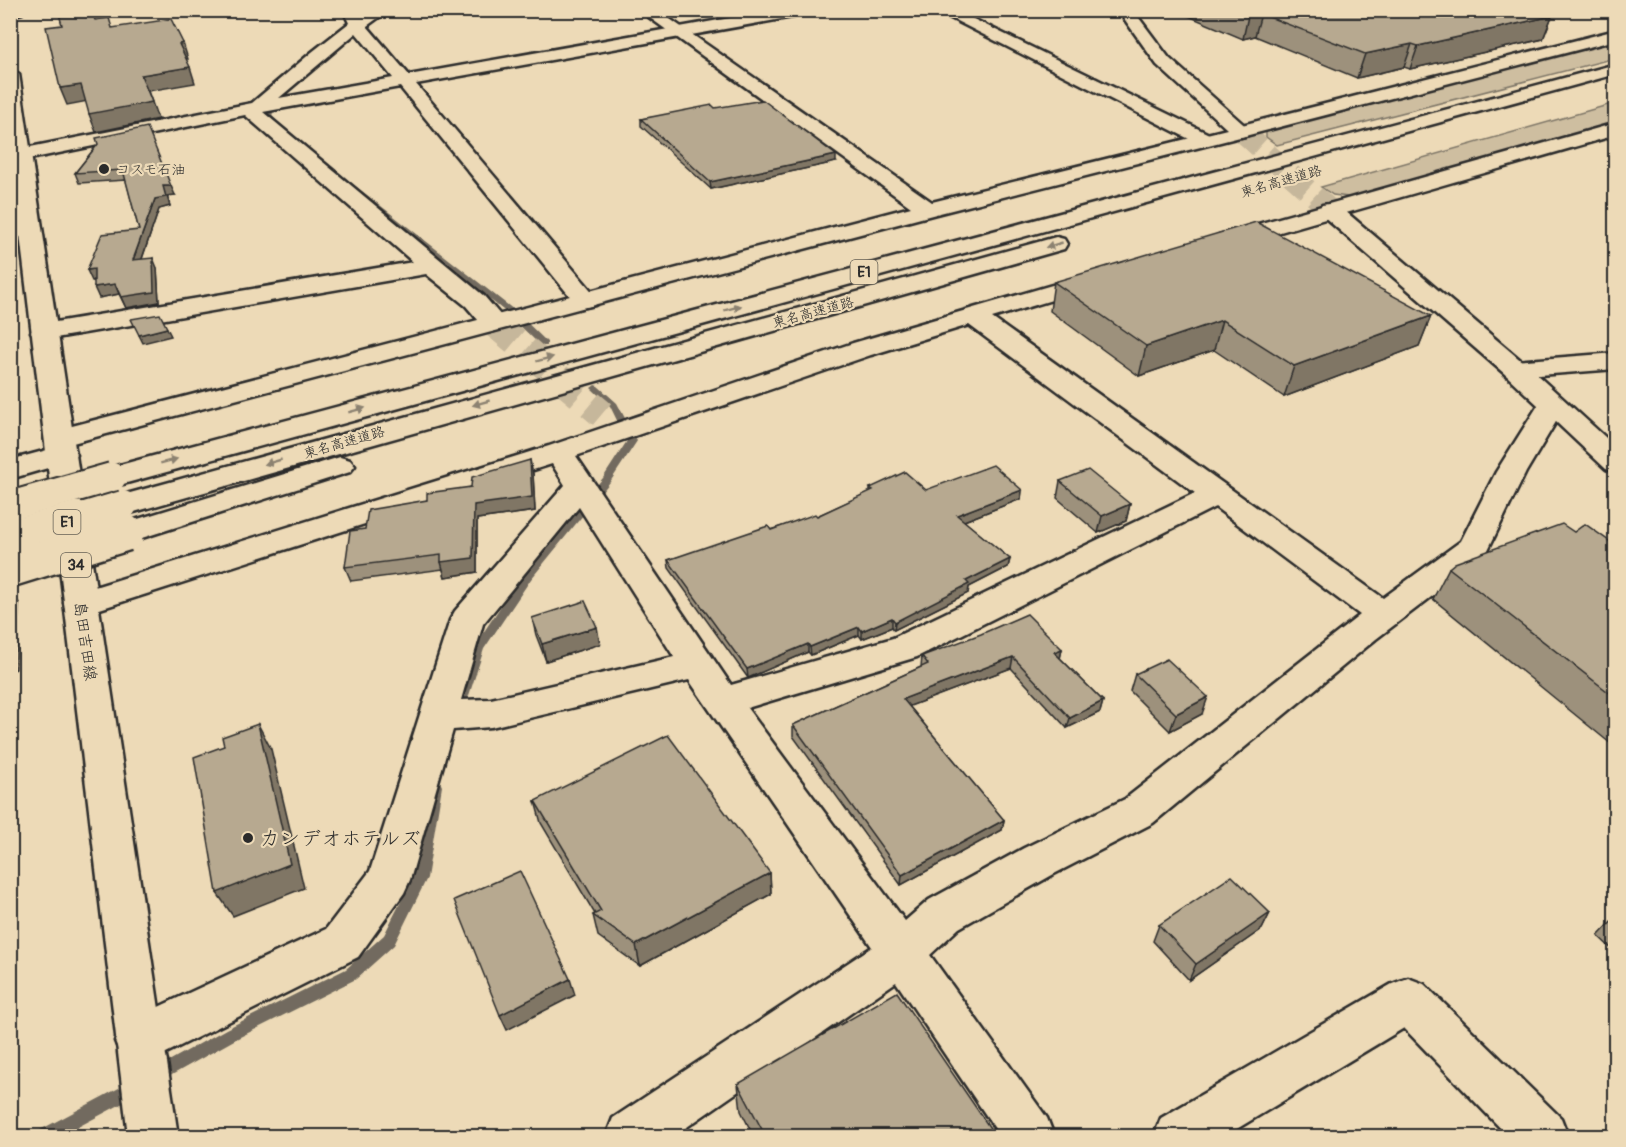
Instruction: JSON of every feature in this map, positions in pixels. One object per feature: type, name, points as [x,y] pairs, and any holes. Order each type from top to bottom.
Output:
[{"type":"main road","points":[[10,11],[17,10]]},
{"type":"main road","points":[[256,108],[358,23],[382,10]]},
{"type":"main road","points":[[646,10],[928,209]]},
{"type":"main road","points":[[16,156],[256,108],[804,10]]},
{"type":"main road","points":[[942,10],[1204,139]]},
{"type":"main road","points":[[1125,10],[1142,38],[1175,75],[1241,131]]},
{"type":"main road","points":[[358,23],[586,300]]},
{"type":"main road","points":[[10,470],[60,446],[533,313],[928,209],[1616,35]]},
{"type":"main road","name":"東名高速道路","points":[[10,538],[1616,69]]},
{"type":"main road","name":"島田吉田線","points":[[10,74],[20,230],[44,332],[153,1137]]},
{"type":"main road","name":"東名高速道路","points":[[10,506],[120,505],[1616,88]]},
{"type":"main road","points":[[256,108],[497,323]]},
{"type":"main road","points":[[1207,246],[1605,132],[1616,148]]},
{"type":"main road","points":[[1330,210],[1515,369],[1616,463]]},
{"type":"main road","points":[[44,332],[431,266]]},
{"type":"main road","points":[[81,603],[559,452],[609,427],[644,423],[862,349],[1118,273]]},
{"type":"main road","points":[[973,316],[1383,615]]},
{"type":"main road","points":[[1515,369],[1616,361]]},
{"type":"main road","points":[[631,1137],[902,952],[944,914],[1039,861],[1139,811],[1383,615],[1474,548],[1511,472],[1552,405]]},
{"type":"main road","points":[[559,452],[722,702],[902,952],[1029,1137]]},
{"type":"main road","points":[[722,702],[905,648],[1217,494]]},
{"type":"main road","points":[[140,1049],[342,943],[389,880],[467,620],[588,496]]},
{"type":"main road","points":[[10,569],[120,505]]},
{"type":"main road","points":[[440,716],[484,714],[698,665]]},
{"type":"main road","points":[[1179,1137],[1408,1000],[1543,1137]]},
{"type":"shaded area","points":[[1615,40],[1615,58],[1277,145],[1266,137],[1266,131]]},
{"type":"shaded area","points":[[1615,103],[1615,123],[1356,198],[1333,195],[1321,187]]},
{"type":"building","points":[[58,10],[91,10],[95,20],[109,18],[112,28],[171,19],[183,43],[179,44],[190,67],[141,75],[152,102],[89,114],[81,85],[60,88],[46,27],[62,25]]},
{"type":"building","points":[[1233,10],[1534,10],[1552,16],[1418,46],[1412,44],[1365,54],[1261,14],[1248,16]]},
{"type":"building","points":[[763,100],[836,155],[710,182],[641,119],[712,105],[715,108]]},
{"type":"building","points":[[147,127],[171,186],[163,186],[166,197],[155,199],[133,260],[153,258],[154,292],[121,297],[115,284],[94,287],[94,269],[87,270],[102,234],[139,230],[123,170],[75,173],[98,144],[96,138]]},
{"type":"building","points":[[1256,222],[1431,316],[1294,366],[1222,320],[1146,346],[1054,282]]},
{"type":"building","points":[[160,314],[167,328],[139,335],[131,319]]},
{"type":"building","points":[[530,460],[532,497],[474,505],[473,558],[441,562],[441,555],[345,567],[350,531],[365,529],[368,510],[427,500],[427,493],[471,487],[472,477]]},
{"type":"building","points":[[993,465],[1022,490],[957,515],[1010,559],[966,581],[969,584],[895,622],[892,618],[862,631],[859,627],[810,647],[808,644],[747,669],[668,560],[768,526],[771,530],[815,514],[817,516],[905,472],[926,490]]},
{"type":"building","points":[[1088,470],[1130,504],[1102,516],[1060,481]]},
{"type":"building","points":[[1562,524],[1574,532],[1585,524],[1616,546],[1616,698],[1449,568],[1455,563]]},
{"type":"building","points":[[585,601],[597,627],[542,644],[532,618]]},
{"type":"building","points":[[1027,614],[1062,649],[1054,652],[1103,701],[1070,718],[1013,657],[903,699],[1004,820],[902,875],[793,725],[928,664],[922,656]]},
{"type":"building","points":[[1167,659],[1208,697],[1176,714],[1135,674]]},
{"type":"building","points":[[258,724],[290,864],[217,893],[194,757],[224,746],[222,737]]},
{"type":"building","points":[[668,735],[770,873],[636,945],[593,915],[601,911],[535,801]]},
{"type":"building","points":[[520,871],[570,979],[500,1015],[454,900]]},
{"type":"building","points":[[1232,876],[1270,913],[1196,964],[1159,925]]},
{"type":"building","points":[[897,992],[996,1137],[766,1137],[738,1084]]},
{"type":"waterway","points":[[370,22],[391,10]]},
{"type":"waterway","points":[[274,99],[269,116],[281,129]]},
{"type":"waterway","points":[[342,178],[511,312],[544,344]]},
{"type":"waterway","points":[[458,714],[479,648],[527,576],[607,480],[632,441],[614,405],[595,388]]},
{"type":"waterway","points":[[156,1076],[231,1034],[351,974],[389,940],[420,878],[436,786]]},
{"type":"waterway","points":[[46,1136],[134,1088]]},
{"type":"tunnel","points":[[1241,131],[1244,134]]},
{"type":"tunnel","points":[[1243,132],[1330,210]]},
{"type":"tunnel","points":[[494,323],[602,414]]},
{"type":"place","name":"コスモ石油","points":[[104,169]]},
{"type":"place","name":"カンデオホテルズ","points":[[248,838]]}]
